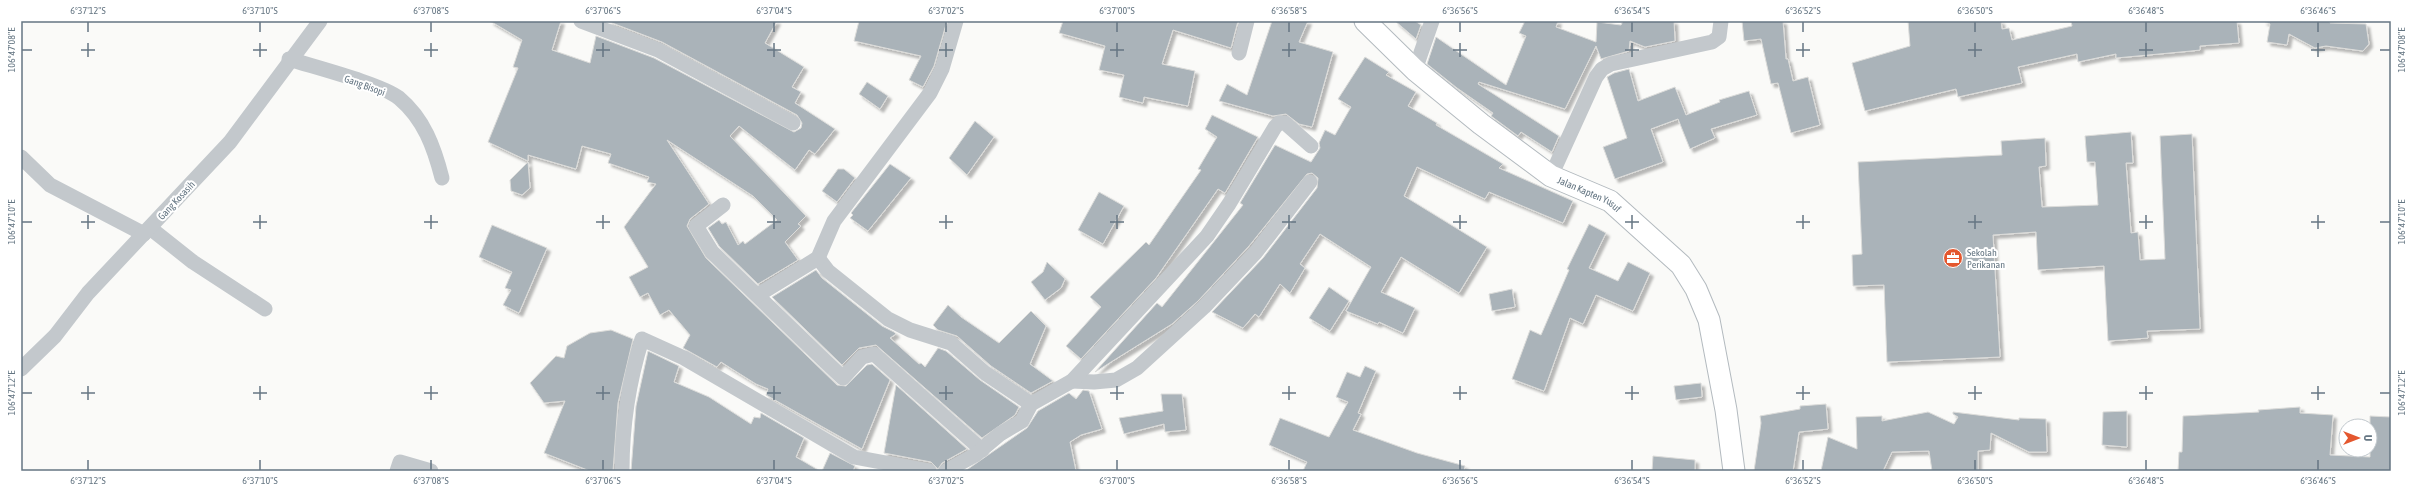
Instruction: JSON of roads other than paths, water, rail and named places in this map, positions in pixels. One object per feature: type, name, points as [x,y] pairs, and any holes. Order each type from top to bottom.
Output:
[{"type":"main road","name":"Jalan Kapten Yusuf","points":[[1365,21],[1415,70],[1481,124],[1551,176],[1610,201],[1681,265],[1693,283],[1709,320],[1726,410],[1734,471]]},
{"type":"street","name":"Gang Kosasih","points":[[21,368],[55,336],[88,293],[242,128],[289,59],[320,21]]},
{"type":"street","points":[[582,21],[658,50],[793,123]]},
{"type":"street","points":[[758,295],[818,258],[834,221],[930,93],[942,69],[956,21]]},
{"type":"street","points":[[1239,53],[1247,21]]},
{"type":"street","points":[[1415,70],[1432,21]]},
{"type":"street","points":[[1551,176],[1596,77],[1602,69],[1611,64],[1712,42],[1719,38],[1721,21]]},
{"type":"street","name":"Gang Bisopi","points":[[289,59],[380,89],[398,97],[415,114],[425,130],[432,144],[442,178]]},
{"type":"street","points":[[946,471],[982,450],[1000,434],[1022,420],[1030,404],[1072,381],[1207,236],[1229,204],[1275,127],[1279,123],[1285,123],[1311,146]]},
{"type":"street","points":[[21,157],[50,185],[147,231],[265,309]]},
{"type":"street","points":[[1072,381],[1094,382],[1116,380],[1137,368],[1204,307],[1256,252],[1310,182]]},
{"type":"street","points":[[723,205],[696,226],[712,252],[843,378],[862,357],[874,354],[982,450]]},
{"type":"street","points":[[818,258],[828,270],[888,319],[910,330],[952,343],[985,373],[1030,404]]},
{"type":"street","points":[[622,471],[624,412],[630,377],[642,339],[684,358],[854,457],[929,471]]},
{"type":"street","points":[[398,471],[400,462],[431,471]]},
{"type":"place","name":"Sekolah Perikanan","points":[[1953,258]]}]
